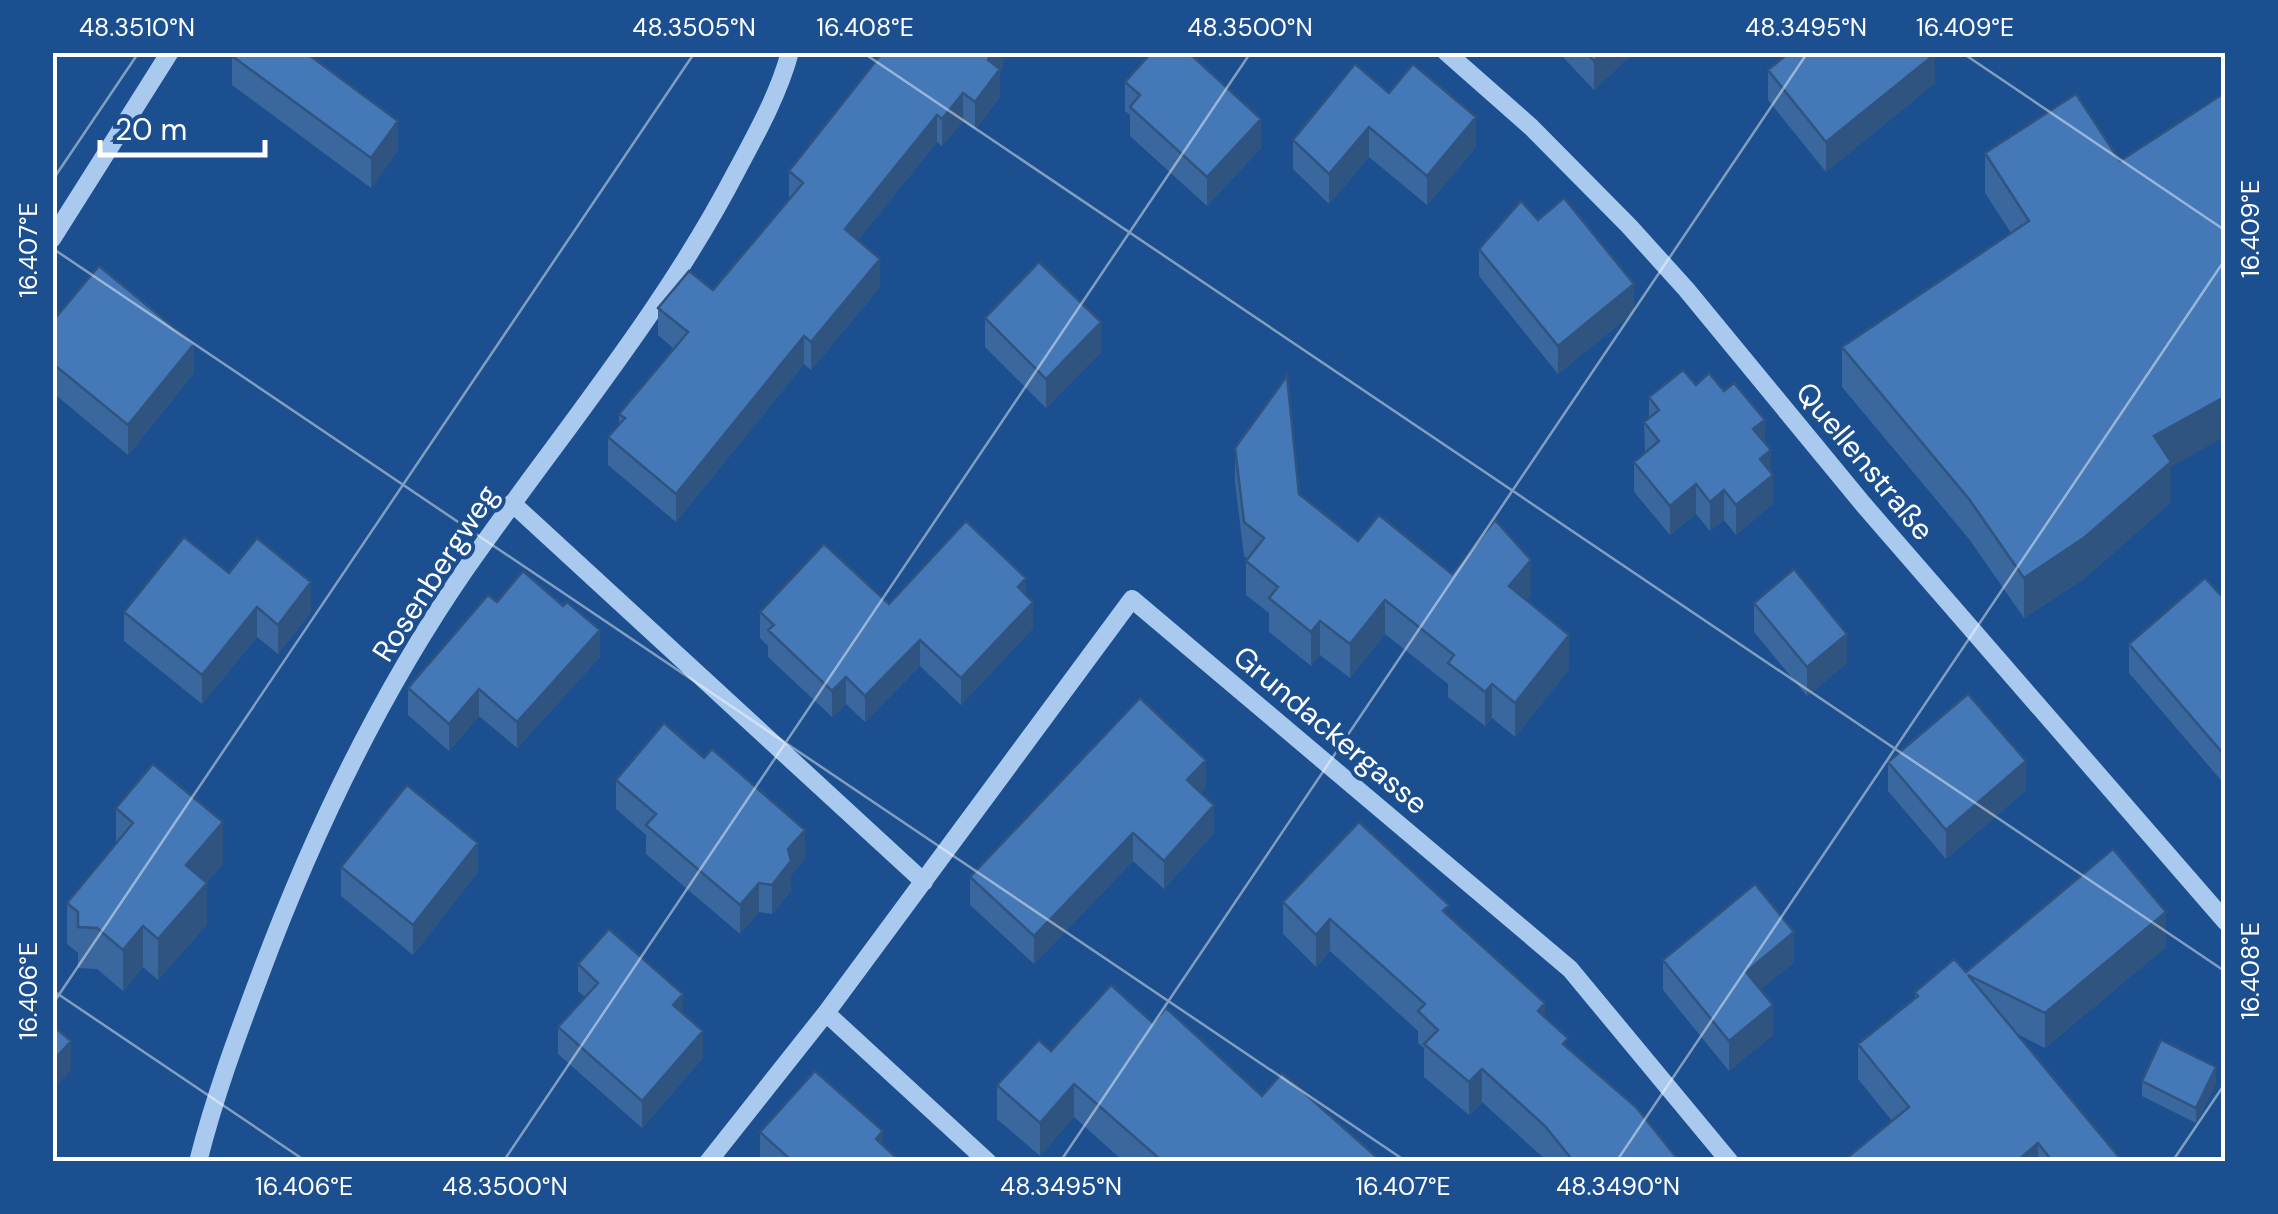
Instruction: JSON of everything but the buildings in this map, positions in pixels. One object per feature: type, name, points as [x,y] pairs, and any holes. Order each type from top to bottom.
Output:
[{"type":"street","points":[[52,240],[170,52]]},
{"type":"street","name":"Rosenbergweg","points":[[198,1162],[223,1076],[257,982],[326,815],[418,645],[512,504],[622,355],[704,231],[749,148],[790,52]]},
{"type":"street","name":"Quellenstraße","points":[[1446,52],[1581,175],[1652,251],[1864,504],[2226,922]]},
{"type":"street","points":[[512,504],[924,882]]},
{"type":"street","name":"Grundackergasse","points":[[708,1162],[826,1013],[1132,600],[1570,968],[1730,1162]]},
{"type":"street","points":[[826,1013],[988,1162]]}]
